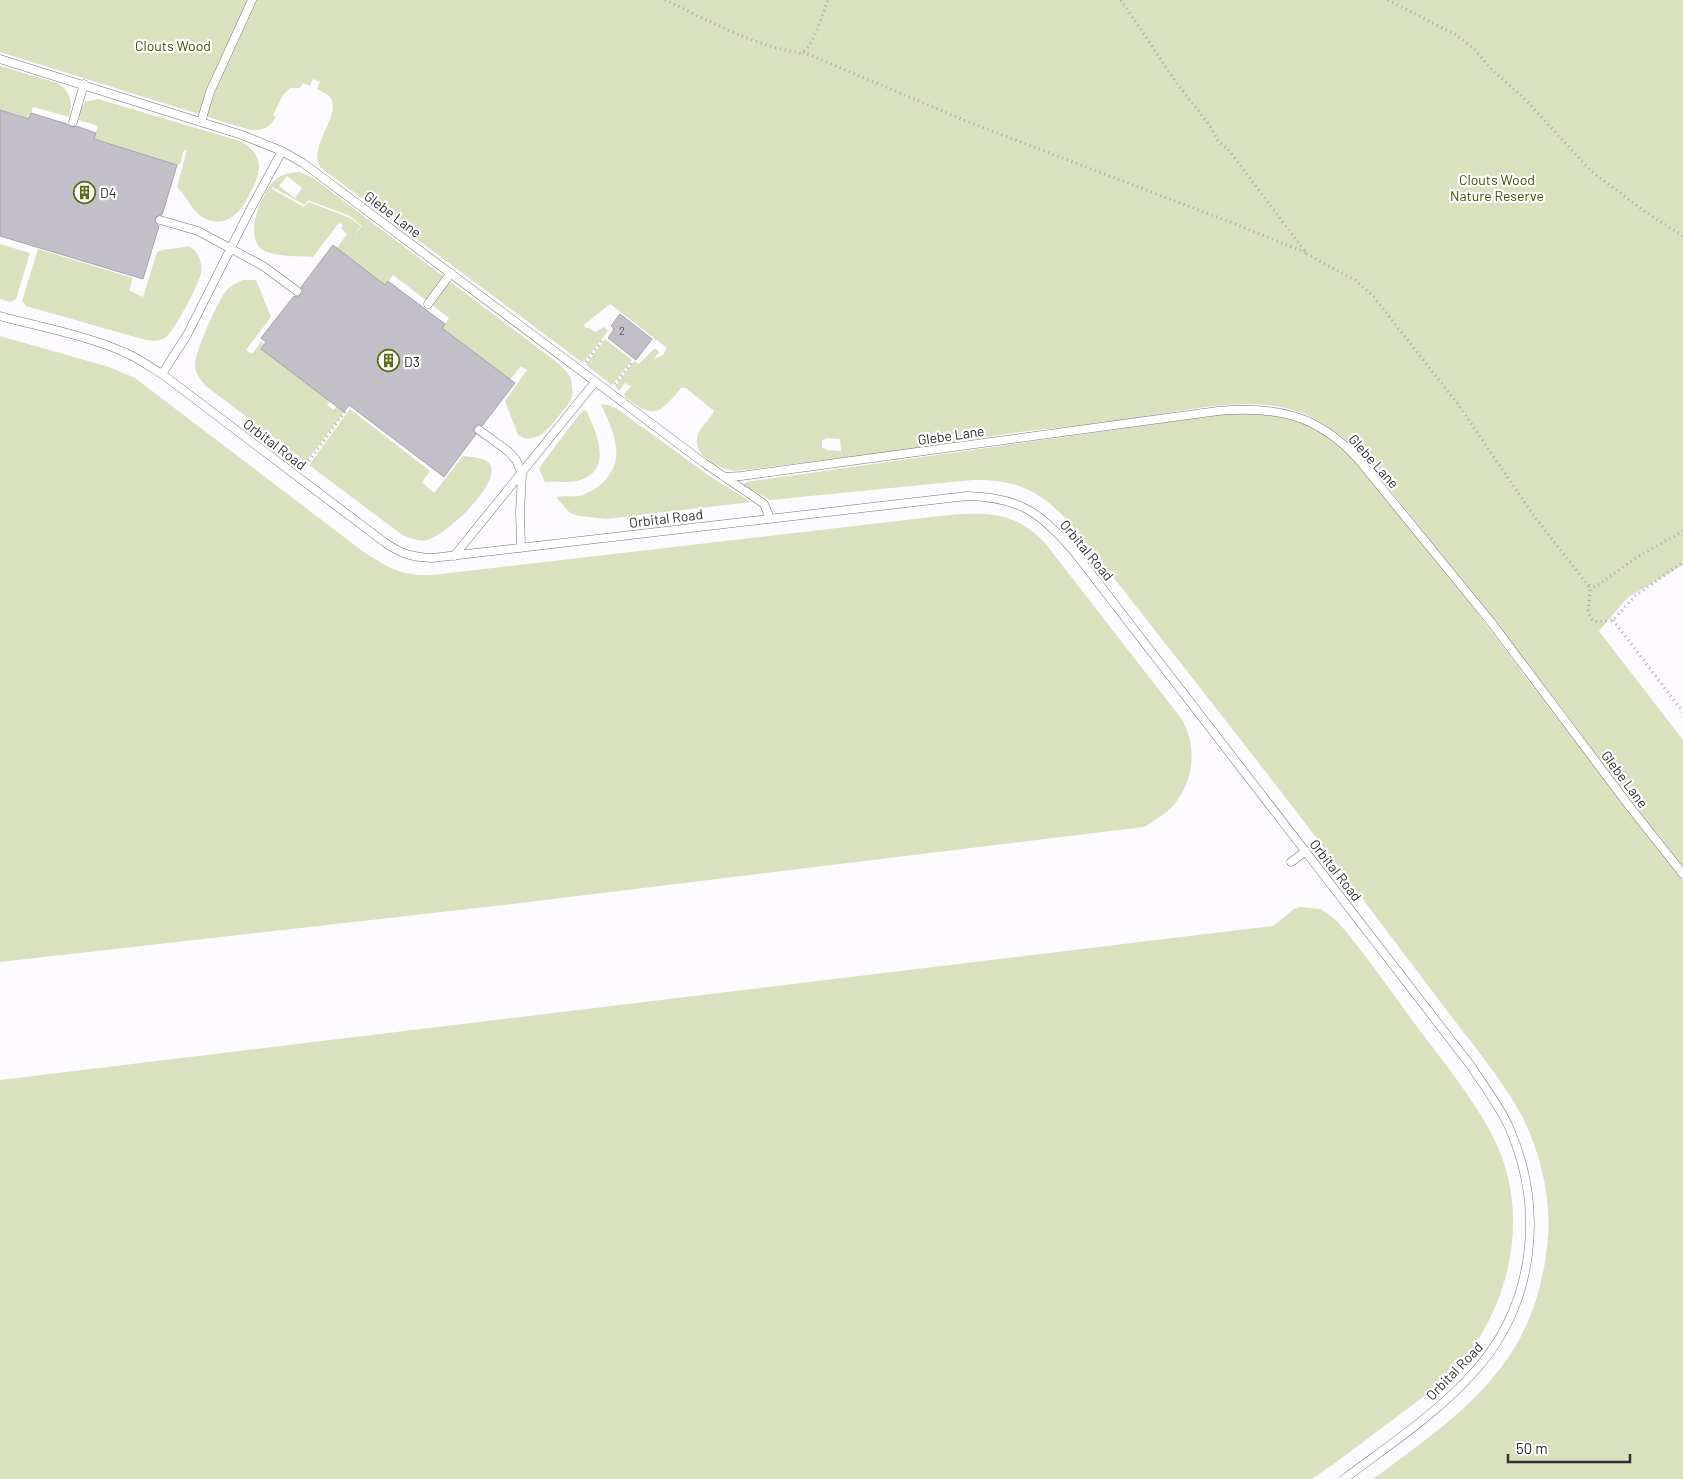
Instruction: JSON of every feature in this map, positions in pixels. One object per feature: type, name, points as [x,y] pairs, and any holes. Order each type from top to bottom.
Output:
[{"type":"lane","points":[[201,122],[210,92],[252,0]]},
{"type":"lane","name":"Glebe Lane","points":[[0,59],[201,122],[262,142],[282,151],[318,173],[608,392],[764,504],[770,518]]},
{"type":"lane","points":[[73,122],[84,84]]},
{"type":"lane","points":[[162,374],[187,335],[260,190],[282,151]]},
{"type":"lane","points":[[160,220],[198,232],[231,249],[263,266],[297,291]]},
{"type":"lane","points":[[428,304],[451,274]]},
{"type":"lane","name":"Orbital Road","points":[[0,316],[104,344],[126,353],[162,374],[400,553],[418,557],[454,556],[967,496],[988,496],[1022,505],[1049,524],[1076,554],[1471,1066],[1509,1126],[1522,1162],[1529,1202],[1530,1241],[1524,1281],[1509,1320],[1493,1349],[1453,1394],[1344,1479]]},
{"type":"lane","points":[[454,556],[595,382]]},
{"type":"lane","name":"Glebe Lane","points":[[724,477],[1218,411],[1257,409],[1291,414],[1306,420],[1334,437],[1358,458],[1491,622],[1683,874]]},
{"type":"lane","points":[[479,430],[516,460],[522,474],[521,548]]},
{"type":"lane","points":[[1291,862],[1306,851]]},
{"type":"path","points":[[665,0],[727,29],[793,52],[803,52],[971,123],[1230,222],[1307,254],[1355,280],[1374,297],[1456,403],[1534,516],[1588,585],[1590,590],[1588,611],[1592,620],[1597,622],[1614,620],[1635,596],[1683,562]]},
{"type":"path","points":[[803,52],[806,51],[811,42],[828,0]]},
{"type":"path","points":[[1121,0],[1178,85],[1210,126],[1218,141],[1228,149],[1307,254]]},
{"type":"path","points":[[1388,0],[1456,35],[1475,50],[1493,71],[1522,96],[1591,171],[1647,213],[1683,236]]},
{"type":"path","points":[[579,370],[604,338]]},
{"type":"path","points":[[608,392],[633,361]]},
{"type":"path","points":[[297,477],[347,409]]},
{"type":"path","points":[[1588,585],[1598,586],[1634,558],[1683,531]]},
{"type":"path","points":[[1614,620],[1683,712]]},
{"type":"green space","points":[[0,0],[1683,0],[1683,565],[1627,598],[1599,631],[1683,740],[1683,868],[1633,805],[1561,707],[1372,467],[1340,436],[1316,420],[1290,409],[1275,406],[1255,404],[1213,406],[1109,422],[1014,433],[937,446],[737,471],[730,470],[708,460],[698,449],[698,434],[714,411],[686,388],[681,388],[661,409],[650,411],[643,409],[625,397],[624,394],[631,386],[625,383],[619,391],[615,387],[634,361],[639,364],[655,348],[659,352],[654,359],[663,355],[667,348],[610,304],[584,325],[585,328],[590,328],[595,332],[604,327],[608,331],[583,363],[320,167],[317,158],[318,149],[333,110],[332,102],[328,95],[317,89],[320,82],[313,79],[310,86],[303,83],[300,88],[290,88],[283,95],[273,115],[276,117],[271,124],[259,130],[250,130],[0,52]],"holes":[[[828,438],[840,439],[841,451],[822,448],[822,440]]]},
{"type":"green space","points":[[0,66],[62,86],[70,97],[69,117],[33,107],[29,119],[0,110]]},
{"type":"green space","points":[[98,99],[240,141],[248,146],[257,158],[259,171],[242,207],[231,217],[218,222],[210,221],[198,214],[177,187],[187,150],[184,150],[180,164],[177,165],[94,139],[98,126],[79,120],[85,102]]},
{"type":"green space","points":[[299,172],[312,177],[564,369],[571,379],[571,398],[567,406],[549,428],[538,436],[531,438],[518,435],[505,401],[527,370],[521,366],[510,380],[442,328],[449,318],[393,275],[385,285],[337,248],[347,234],[341,228],[343,225],[339,223],[313,257],[280,255],[263,250],[257,244],[254,236],[254,226],[264,195],[274,181],[283,175]],"holes":[[[287,176],[302,188],[295,198],[279,186]],[[272,187],[305,205],[308,200],[350,216],[362,226],[353,237],[361,226],[350,218],[309,202],[304,207],[272,189]]]},
{"type":"green space","points":[[0,244],[30,253],[16,299],[10,302],[0,299]]},
{"type":"green space","points":[[188,246],[195,250],[199,257],[201,273],[180,318],[169,334],[162,339],[154,341],[142,339],[26,306],[22,301],[38,249],[133,278],[129,290],[143,297],[157,252]]},
{"type":"green space","points":[[243,280],[256,280],[271,317],[246,350],[252,354],[261,342],[264,344],[261,349],[330,401],[327,405],[334,410],[337,406],[344,412],[306,462],[207,387],[196,370],[195,361],[198,351],[222,297],[234,284]]},
{"type":"green space","points":[[0,336],[109,367],[135,378],[361,550],[386,566],[411,574],[432,575],[949,515],[989,514],[1012,520],[1023,525],[1045,543],[1180,717],[1186,728],[1192,752],[1189,777],[1178,799],[1170,809],[1144,827],[504,905],[0,962]]},
{"type":"green space","points":[[605,339],[632,360],[612,385],[586,365]]},
{"type":"green space","points":[[601,404],[616,408],[711,477],[751,502],[607,519],[570,513],[556,497],[579,496],[596,488],[608,477],[615,463],[616,448],[614,437]]},
{"type":"green space","points":[[350,409],[430,471],[422,482],[434,493],[463,456],[480,458],[489,463],[492,471],[489,482],[471,507],[447,529],[427,540],[414,539],[401,534],[309,465]]},
{"type":"green space","points":[[586,410],[595,430],[600,451],[596,469],[588,476],[576,481],[545,482],[539,469],[578,416]]},
{"type":"green space","points":[[1234,413],[1268,415],[1311,427],[1351,456],[1458,587],[1683,880],[1683,1479],[1373,1479],[1438,1430],[1467,1405],[1492,1379],[1513,1351],[1530,1318],[1541,1280],[1548,1236],[1548,1205],[1543,1174],[1534,1144],[1522,1116],[1508,1093],[1269,776],[1076,530],[1054,507],[1031,491],[1005,482],[990,480],[973,480],[770,500],[743,485],[746,482]]},
{"type":"green space","points":[[1301,907],[1321,909],[1336,920],[1468,1095],[1493,1137],[1504,1164],[1511,1193],[1513,1222],[1511,1251],[1505,1279],[1495,1307],[1482,1333],[1466,1357],[1450,1375],[1431,1391],[1312,1479],[0,1479],[0,1080],[1273,926],[1294,909]]},
{"type":"building","name":"D4","points":[[0,110],[29,119],[31,113],[67,124],[71,127],[76,126],[96,133],[94,139],[177,165],[162,215],[158,215],[155,218],[155,222],[159,226],[143,279],[0,236]]},
{"type":"building","name":"D3","points":[[333,245],[385,285],[388,281],[445,324],[442,328],[515,383],[482,426],[479,424],[475,426],[473,430],[476,434],[444,477],[349,405],[344,412],[261,349],[266,342],[261,338],[294,296],[301,295],[303,291],[301,287]]},
{"type":"building","points":[[620,314],[652,339],[636,360],[608,338],[614,329],[611,326]]},
{"type":"place","name":"D4","points":[[84,192]]},
{"type":"place","name":"D3","points":[[388,361]]},
{"type":"park label","name":"Clouts Wood","points":[[173,45]]},
{"type":"park label","name":"Clouts Wood Nature Reserve","points":[[1497,187]]}]
